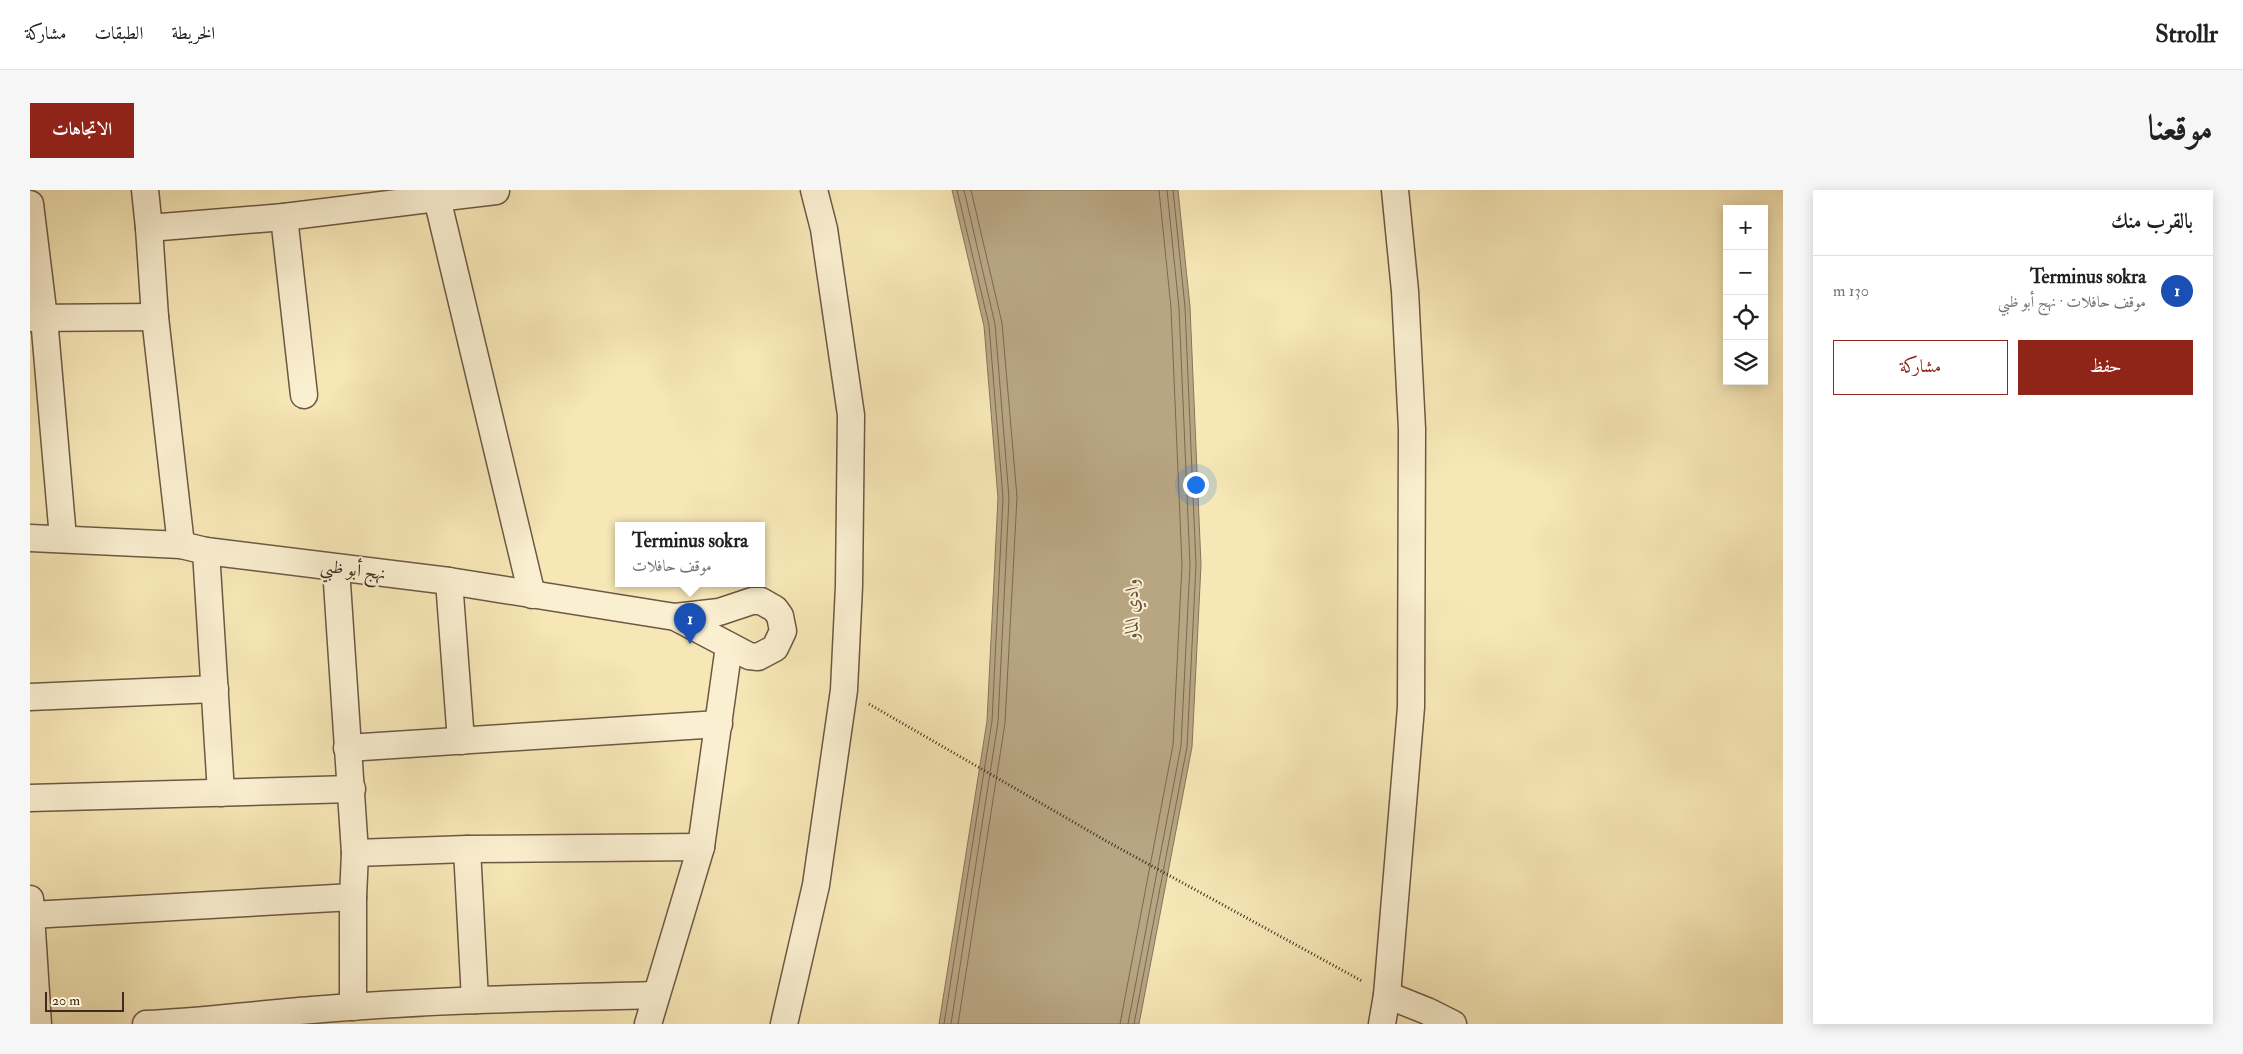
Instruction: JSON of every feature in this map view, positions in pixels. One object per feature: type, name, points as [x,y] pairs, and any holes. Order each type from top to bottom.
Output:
[{"type":"street","points":[[144,190],[149,228],[155,317],[181,545]]},
{"type":"street","points":[[784,1024],[816,885],[844,690],[849,586],[851,414],[824,228],[814,190]]},
{"type":"street","points":[[1382,1024],[1387,995],[1411,707],[1412,429],[1405,291],[1394,190]]},
{"type":"street","points":[[149,228],[284,216],[496,191]]},
{"type":"street","points":[[437,198],[532,595]]},
{"type":"street","points":[[30,204],[37,318],[63,538]]},
{"type":"street","points":[[284,216],[304,395]]},
{"type":"street","points":[[37,318],[155,317]]},
{"type":"street","name":"نهج أبو ظبي","points":[[30,538],[63,538],[181,545],[206,551],[449,581],[675,617]]},
{"type":"street","points":[[206,551],[221,794]]},
{"type":"street","points":[[336,568],[355,852],[353,1007]]},
{"type":"street","points":[[449,581],[461,741]]},
{"type":"street","points":[[752,601],[768,604],[780,616],[783,631],[775,648],[768,654],[758,657],[749,656],[675,617],[719,612],[752,601]]},
{"type":"street","points":[[648,1024],[701,847],[729,646]]},
{"type":"street","points":[[30,697],[215,689]]},
{"type":"street","points":[[347,748],[719,724]]},
{"type":"street","points":[[30,798],[352,789]]},
{"type":"street","points":[[355,852],[701,847]]},
{"type":"street","points":[[467,849],[475,1000]]},
{"type":"street","points":[[38,1024],[33,997],[31,907],[353,897]]},
{"type":"street","points":[[146,1024],[312,1017],[353,1007],[475,1000],[656,995]]},
{"type":"street","points":[[1387,995],[1428,1011],[1453,1024]]},
{"type":"path","points":[[844,690],[1108,842],[1387,995]]},
{"type":"water","name":"وادي الماو","points":[[952,190],[1178,190],[1190,307],[1201,565],[1192,747],[1139,1024],[939,1024],[987,721],[998,498],[984,326]]},
{"type":"place","name":"Terminus sokra","points":[[690,644]]}]
